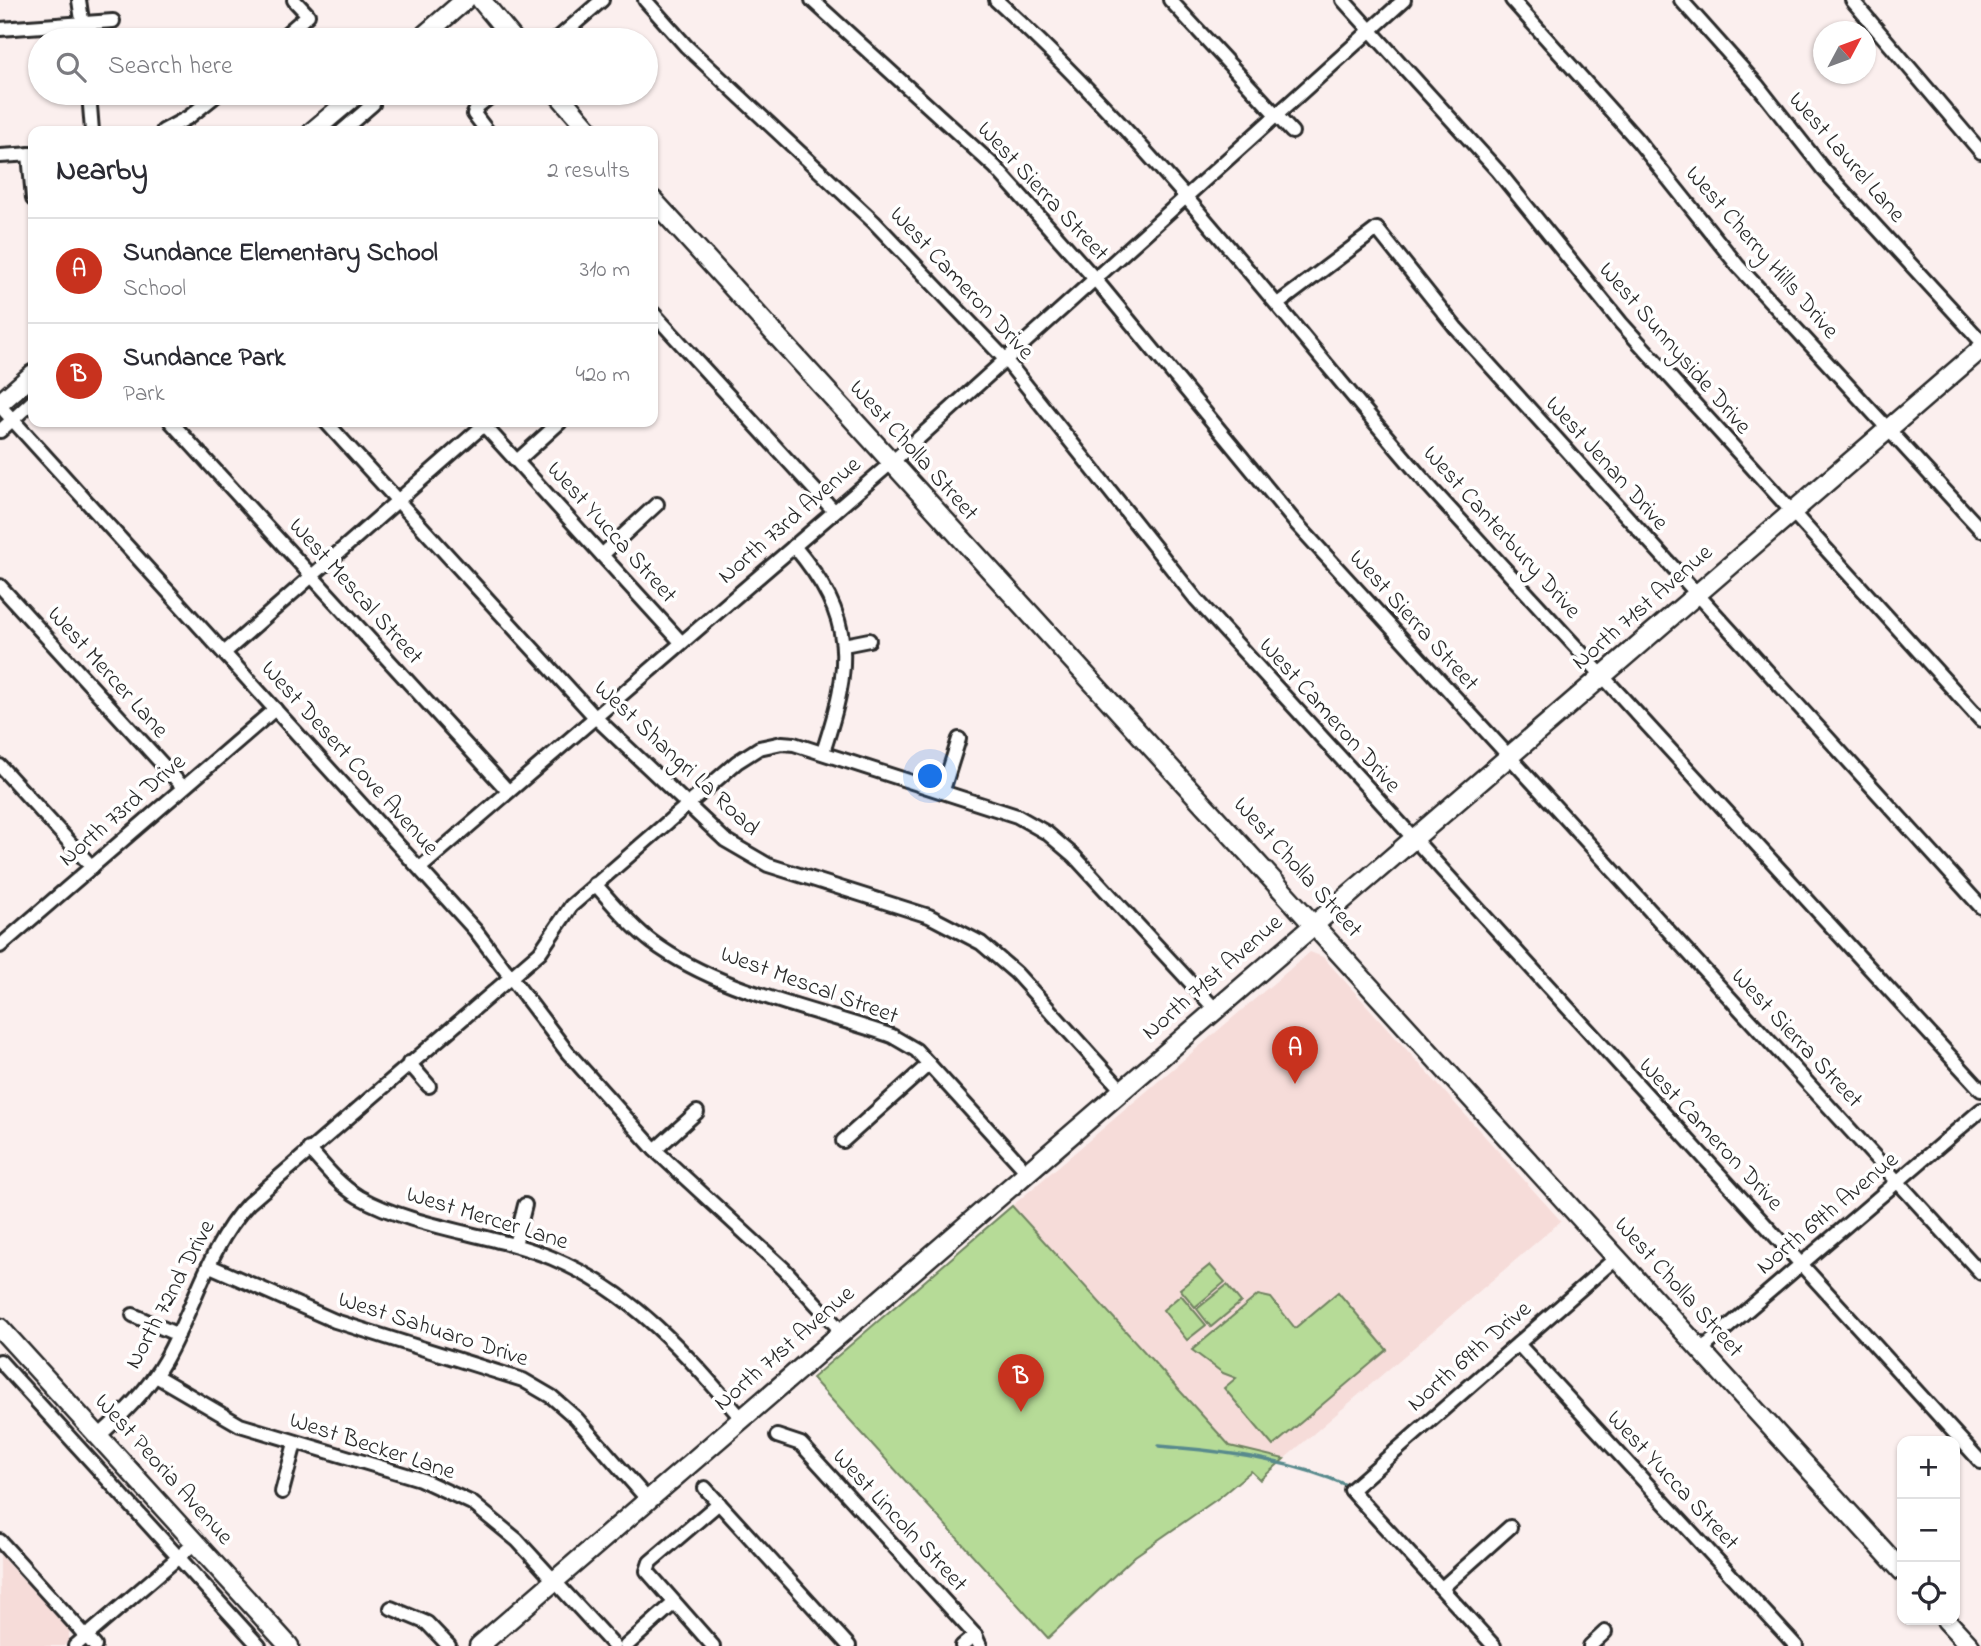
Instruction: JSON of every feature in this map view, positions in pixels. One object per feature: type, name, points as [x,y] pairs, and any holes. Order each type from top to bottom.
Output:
[{"type":"street","points":[[79,0],[84,28]]},
{"type":"street","points":[[293,28],[308,15],[294,0]]},
{"type":"street","points":[[433,28],[466,0]]},
{"type":"street","points":[[481,0],[504,28]]},
{"type":"street","points":[[570,28],[602,0]]},
{"type":"street","name":"West Cameron Drive","points":[[645,0],[686,46],[874,222],[1005,359],[1196,599],[1412,840],[1981,1462]]},
{"type":"street","name":"West Sierra Street","points":[[812,0],[995,167],[1095,279],[1295,522],[1981,1273]]},
{"type":"street","name":"West Canterbury Drive","points":[[996,0],[1090,89],[1279,303],[1420,476],[1981,1090]]},
{"type":"street","points":[[1170,0],[1292,132]]},
{"type":"street","name":"West Sunnyside Drive","points":[[1343,0],[1498,171],[1620,323],[1981,720]]},
{"type":"street","name":"North 73rd Avenue","points":[[420,868],[891,463],[1404,0]]},
{"type":"street","name":"West Cherry Hills Drive","points":[[1512,0],[1638,141],[1738,266],[1981,530]]},
{"type":"street","name":"West Laurel Lane","points":[[1681,0],[1757,85],[1824,169],[1981,341]]},
{"type":"street","points":[[1852,0],[1981,152]]},
{"type":"street","points":[[0,29],[113,21]]},
{"type":"street","points":[[90,105],[92,126]]},
{"type":"street","points":[[172,126],[204,105]]},
{"type":"street","points":[[319,126],[344,105]]},
{"type":"street","points":[[348,126],[372,105]]},
{"type":"street","points":[[479,105],[474,114],[482,126]]},
{"type":"street","points":[[567,105],[586,126]]},
{"type":"street","points":[[0,156],[28,154]]},
{"type":"street","name":"West Cholla Street","points":[[658,206],[1897,1566]]},
{"type":"street","name":"West Jenan Drive","points":[[1279,303],[1377,229],[1456,328],[1981,907]]},
{"type":"street","points":[[658,318],[834,511]]},
{"type":"street","name":"North 71st Avenue","points":[[479,1646],[1981,349]]},
{"type":"street","points":[[0,405],[28,379]]},
{"type":"street","name":"West Desert Cove Avenue","points":[[0,405],[420,868],[510,975],[568,1053],[655,1150],[784,1269],[842,1332]]},
{"type":"street","points":[[0,431],[28,406]]},
{"type":"street","name":"West Mescal Street","points":[[177,427],[508,791]]},
{"type":"street","name":"West Shangri La Road","points":[[331,427],[595,717],[725,840],[752,858],[929,916],[981,943],[1016,973],[1121,1089]]},
{"type":"street","points":[[224,653],[479,427]]},
{"type":"street","name":"West Yucca Street","points":[[487,427],[681,642]]},
{"type":"street","points":[[517,461],[554,427]]},
{"type":"street","points":[[602,555],[657,504]]},
{"type":"street","points":[[794,546],[828,592],[844,645],[841,700],[823,752],[1017,816],[1047,833],[1074,856],[1214,1009]]},
{"type":"street","name":"West Mercer Lane","points":[[0,586],[183,787]]},
{"type":"street","points":[[844,645],[869,640]]},
{"type":"street","name":"North 73rd Drive","points":[[1,945],[275,709]]},
{"type":"street","points":[[943,790],[959,739]]},
{"type":"street","name":"North 72nd Drive","points":[[99,1436],[156,1376],[238,1215],[309,1149],[540,952],[571,906],[737,762],[759,748],[782,743],[823,752]]},
{"type":"street","points":[[0,766],[92,867]]},
{"type":"street","name":"West Mescal Street","points":[[595,884],[640,931],[685,963],[724,981],[892,1036],[916,1050],[1027,1172]]},
{"type":"street","points":[[409,1063],[429,1086]]},
{"type":"street","points":[[843,1142],[929,1064]]},
{"type":"street","name":"North 69th Avenue","points":[[1701,1350],[1981,1110]]},
{"type":"street","points":[[655,1150],[697,1112]]},
{"type":"street","name":"West Mercer Lane","points":[[309,1149],[343,1186],[374,1204],[514,1245],[588,1275],[633,1305],[671,1338],[741,1419]]},
{"type":"street","points":[[514,1245],[526,1205]]},
{"type":"street","name":"North 69th Drive","points":[[1442,1588],[1351,1490],[1617,1257]]},
{"type":"street","name":"West Sahuaro Drive","points":[[210,1266],[344,1325],[523,1380],[552,1397],[576,1418],[648,1500]]},
{"type":"street","points":[[132,1315],[178,1335]]},
{"type":"street","name":"West Peoria Avenue","points":[[0,1328],[289,1646]]},
{"type":"street","name":"West Yucca Street","points":[[1518,1344],[1796,1646]]},
{"type":"street","name":"West Peoria Avenue","points":[[0,1361],[259,1646]]},
{"type":"street","name":"West Becker Lane","points":[[156,1376],[226,1419],[295,1443],[421,1479],[463,1499],[501,1525],[556,1580],[614,1646]]},
{"type":"street","name":"West Lincoln Street","points":[[777,1436],[800,1444],[977,1640]]},
{"type":"street","points":[[282,1492],[295,1443]]},
{"type":"street","points":[[705,1488],[849,1646]]},
{"type":"street","points":[[713,1646],[647,1571],[650,1562],[719,1503]]},
{"type":"street","points":[[1494,1646],[1442,1588],[1510,1527]]},
{"type":"street","points":[[0,1541],[91,1641]]},
{"type":"street","points":[[75,1646],[91,1641],[195,1543]]},
{"type":"street","points":[[626,1646],[674,1603]]},
{"type":"street","points":[[391,1608],[427,1623],[449,1646]]},
{"type":"street","points":[[1951,1625],[1970,1646]]},
{"type":"street","points":[[1590,1646],[1605,1632]]},
{"type":"street","points":[[962,1646],[977,1640]]},
{"type":"shaded area","points":[[1310,952],[1323,957],[1561,1221],[1284,1459],[1230,1446],[1012,1206]]},
{"type":"shaded area","points":[[0,1555],[69,1630],[69,1640],[64,1646],[0,1646]]},
{"type":"green space","points":[[1012,1206],[1230,1446],[1284,1459],[1260,1480],[1251,1471],[1220,1497],[1135,1556],[1048,1638],[812,1378]]},
{"type":"green space","points":[[1210,1265],[1225,1282],[1195,1307],[1180,1289]]},
{"type":"green space","points":[[1227,1285],[1241,1302],[1211,1327],[1197,1309]]},
{"type":"green space","points":[[1338,1292],[1387,1350],[1273,1446],[1224,1388],[1236,1378],[1223,1373],[1192,1350],[1258,1295],[1271,1298],[1295,1328]]},
{"type":"green space","points":[[1181,1295],[1206,1325],[1187,1340],[1163,1310]]},
{"type":"waterway","points":[[1159,1446],[1281,1463],[1351,1487]]},
{"type":"place","name":"Sundance Elementary School","points":[[1295,1084]]},
{"type":"place","name":"Sundance Park","points":[[1021,1412]]}]
